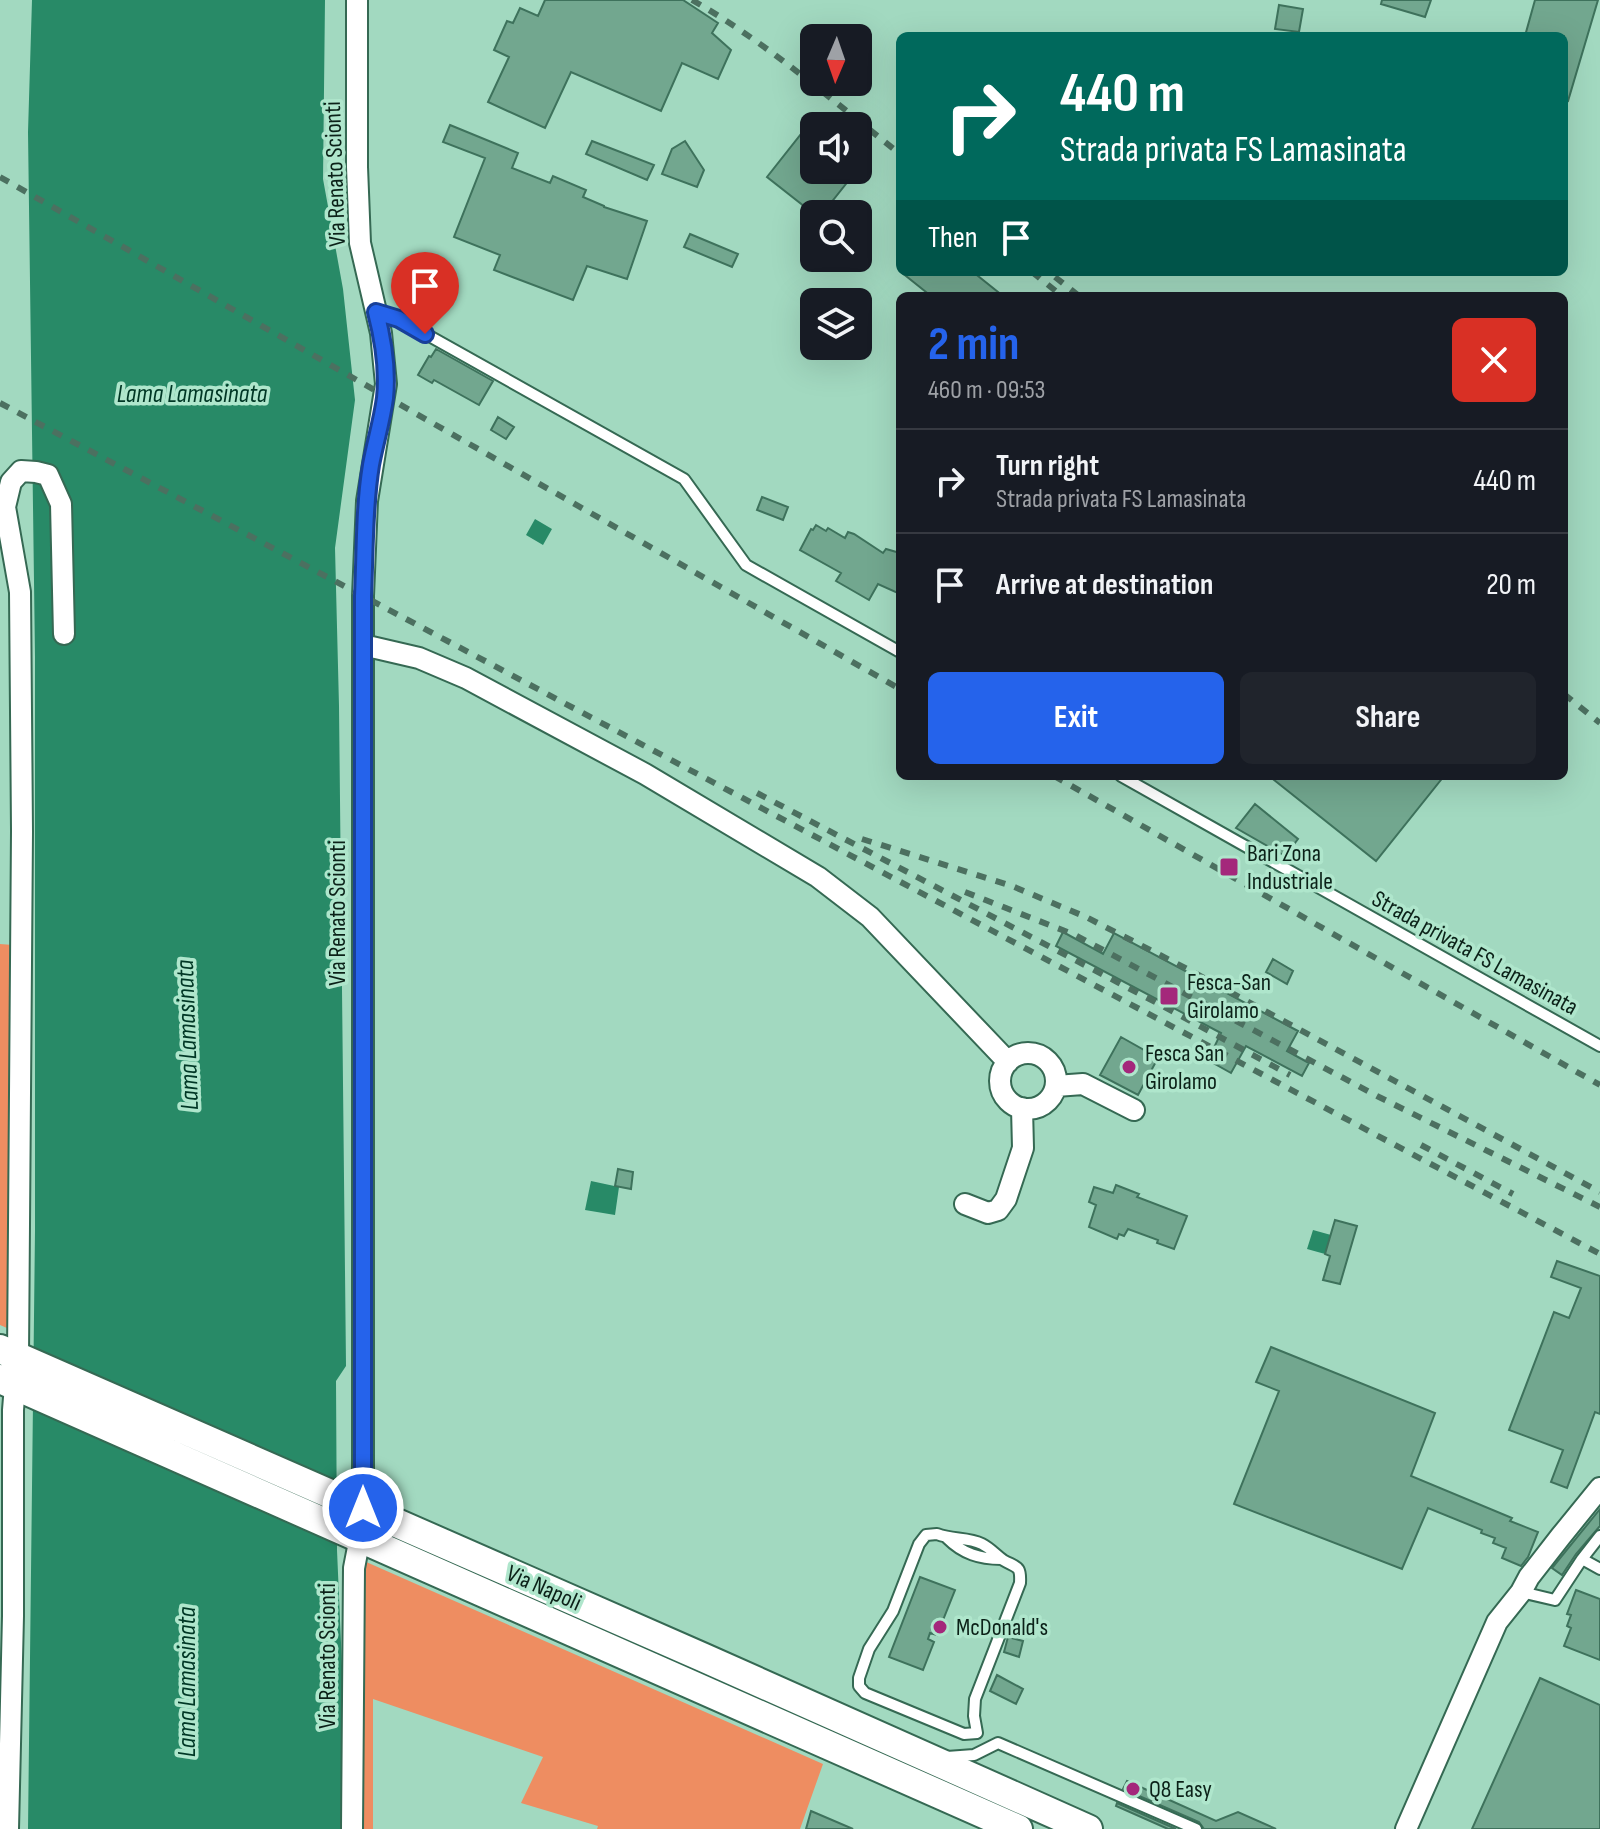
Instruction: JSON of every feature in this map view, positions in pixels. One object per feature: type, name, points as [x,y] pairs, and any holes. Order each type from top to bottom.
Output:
[{"type":"main road","name":"Via Napoli","points":[[9,1353],[354,1519],[1018,1829]]},
{"type":"main road","name":"Via Napoli","points":[[8,1382],[354,1519],[929,1759],[1088,1829]]},
{"type":"street","name":"Via Renato Scionti","points":[[352,1829],[363,645],[367,501],[386,384],[381,333],[360,243],[357,0]]},
{"type":"street","points":[[9,1353],[22,831],[20,592],[5,507],[11,482],[21,471],[48,475],[61,504],[64,634]]},
{"type":"street","points":[[363,645],[419,658],[466,678],[645,774],[818,877],[870,917],[1008,1062]]},
{"type":"street","points":[[1025,1053],[1042,1056],[1054,1069],[1056,1086],[1048,1101],[1032,1108],[1022,1108],[1006,1098],[1000,1080],[1008,1062],[1025,1053]]},
{"type":"street","points":[[1056,1086],[1083,1084],[1134,1110]]},
{"type":"street","points":[[965,1204],[988,1213],[998,1210],[1006,1199],[1023,1148],[1022,1108]]},
{"type":"street","points":[[8,1382],[13,1410],[13,1616],[8,1829]]},
{"type":"street","points":[[1406,1829],[1497,1622],[1600,1488]]},
{"type":"lane","points":[[376,312],[399,319],[684,479],[746,565],[896,650]]},
{"type":"lane","name":"Strada privata FS Lamasinata","points":[[1128,780],[1600,1046]]},
{"type":"lane","points":[[937,1534],[983,1544],[1001,1559],[1016,1565],[1020,1583],[975,1699],[977,1733],[964,1734],[865,1693],[859,1686],[859,1678],[869,1649],[893,1611],[919,1544],[926,1535],[937,1534]]},
{"type":"lane","points":[[1521,1592],[1555,1600],[1600,1536]]},
{"type":"lane","points":[[1582,1559],[1600,1569]]},
{"type":"lane","points":[[929,1759],[974,1755],[998,1743],[1196,1829]]},
{"type":"shaded area","points":[[0,944],[13,945],[14,1331],[0,1325]]},
{"type":"shaded area","points":[[364,1561],[823,1764],[800,1829],[597,1829],[598,1826],[521,1803],[543,1757],[373,1699],[373,1829],[358,1829]]},
{"type":"water","name":"Lama Lamasinata","points":[[32,0],[325,0],[323,179],[343,289],[355,400],[335,548],[346,1366],[336,1381],[342,1829],[28,1829],[35,1231],[35,656],[28,132]]},
{"type":"water","points":[[535,519],[552,529],[543,545],[526,535]]},
{"type":"water","points":[[591,1181],[619,1187],[615,1215],[585,1210]]},
{"type":"water","points":[[1313,1230],[1331,1235],[1325,1254],[1307,1249]]},
{"type":"building","points":[[545,0],[683,0],[718,23],[712,33],[731,50],[718,79],[682,63],[661,111],[571,72],[545,128],[488,102],[509,57],[494,50],[507,21],[513,23],[520,8],[538,16]]},
{"type":"building","points":[[1382,0],[1431,0],[1425,17],[1381,4]]},
{"type":"building","points":[[1535,0],[1598,0],[1568,101],[1568,32],[1526,32]]},
{"type":"building","points":[[1279,5],[1303,9],[1299,32],[1275,29]]},
{"type":"building","points":[[450,125],[518,153],[512,168],[550,183],[553,176],[586,190],[583,197],[647,221],[627,279],[587,266],[573,300],[494,270],[500,255],[454,237],[485,158],[443,142]]},
{"type":"building","points":[[800,135],[800,184],[846,184],[833,200],[800,200],[800,203],[767,177]]},
{"type":"building","points":[[592,141],[654,165],[647,180],[586,154]]},
{"type":"building","points":[[685,141],[704,170],[697,187],[662,174],[672,149]]},
{"type":"building","points":[[690,234],[738,254],[732,267],[684,247]]},
{"type":"building","points":[[906,276],[978,276],[998,292],[926,292]]},
{"type":"building","points":[[436,349],[493,381],[479,405],[434,380],[432,383],[418,375]]},
{"type":"building","points":[[498,417],[514,427],[506,439],[491,430]]},
{"type":"building","points":[[762,497],[788,507],[783,520],[757,510]]},
{"type":"building","points":[[816,525],[826,531],[828,528],[845,538],[848,532],[883,553],[886,549],[896,552],[896,592],[878,584],[869,600],[836,581],[841,573],[800,550]]},
{"type":"building","points":[[1274,780],[1441,780],[1376,861]]},
{"type":"building","points":[[1255,804],[1298,839],[1285,856],[1236,828]]},
{"type":"building","points":[[1063,932],[1103,954],[1114,933],[1298,1031],[1287,1051],[1309,1063],[1302,1076],[1246,1046],[1231,1073],[1208,1060],[1221,1033],[1056,946]]},
{"type":"building","points":[[1273,959],[1293,971],[1287,984],[1266,972]]},
{"type":"building","name":"Fesca San Girolamo","points":[[1121,1037],[1158,1058],[1138,1095],[1100,1075]]},
{"type":"building","points":[[618,1169],[633,1172],[631,1189],[615,1186]]},
{"type":"building","points":[[1116,1185],[1139,1194],[1137,1197],[1187,1216],[1174,1249],[1128,1229],[1124,1236],[1119,1234],[1117,1239],[1089,1227],[1096,1205],[1089,1202],[1094,1187],[1113,1193]]},
{"type":"building","points":[[1335,1220],[1357,1226],[1340,1284],[1323,1280],[1330,1256],[1325,1254]]},
{"type":"building","points":[[1557,1261],[1600,1276],[1600,1414],[1595,1412],[1567,1488],[1551,1482],[1563,1450],[1509,1430],[1554,1312],[1569,1318],[1581,1288],[1551,1277]]},
{"type":"building","points":[[1271,1347],[1435,1413],[1411,1476],[1538,1532],[1521,1566],[1502,1558],[1506,1548],[1493,1543],[1495,1538],[1428,1508],[1402,1569],[1234,1504],[1279,1391],[1256,1382]]},
{"type":"building","points":[[1600,1509],[1600,1526],[1562,1575],[1552,1568]]},
{"type":"building","points":[[920,1577],[955,1590],[937,1635],[930,1633],[928,1639],[934,1642],[923,1670],[889,1657]]},
{"type":"building","points":[[1576,1590],[1600,1599],[1600,1660],[1564,1646],[1571,1628],[1567,1626],[1571,1615],[1567,1614]]},
{"type":"building","points":[[1008,1637],[1023,1641],[1019,1657],[1004,1652]]},
{"type":"building","points":[[997,1675],[1023,1689],[1016,1704],[990,1691]]},
{"type":"building","points":[[1540,1678],[1600,1705],[1600,1829],[1472,1829]]},
{"type":"building","points":[[1127,1781],[1216,1821],[1238,1812],[1276,1829],[1204,1829],[1199,1822],[1123,1789]]},
{"type":"building","points":[[1117,1803],[1176,1829],[1168,1829],[1116,1806]]},
{"type":"building","points":[[811,1811],[853,1829],[806,1829]]},
{"type":"railway","points":[[692,0],[773,53],[896,151]]},
{"type":"railway","points":[[0,177],[896,687]]},
{"type":"railway","points":[[1037,276],[1057,292]]},
{"type":"railway","points":[[1055,277],[1074,292]]},
{"type":"railway","points":[[0,403],[1600,1254]]},
{"type":"railway","points":[[1568,697],[1600,723]]},
{"type":"railway","points":[[1061,780],[1600,1085]]},
{"type":"railway","points":[[757,793],[1290,1075]]},
{"type":"railway","points":[[862,839],[1012,886],[1086,917],[1600,1192]]},
{"type":"railway","points":[[965,892],[1075,935],[1379,1097],[1600,1207]]},
{"type":"railway","points":[[1421,1145],[1513,1194]]},
{"type":"place","name":"Bari Zona Industriale","points":[[1229,867]]},
{"type":"place","name":"Fesca-San Girolamo","points":[[1169,996]]},
{"type":"place","name":"Fesca San Girolamo","points":[[1129,1067]]},
{"type":"place","name":"McDonald's","points":[[940,1627]]},
{"type":"place","name":"Q8 Easy","points":[[1133,1789]]},
{"type":"route","points":[[363,1508],[363,596],[367,501],[386,384],[376,312],[399,319],[425,334]]}]
